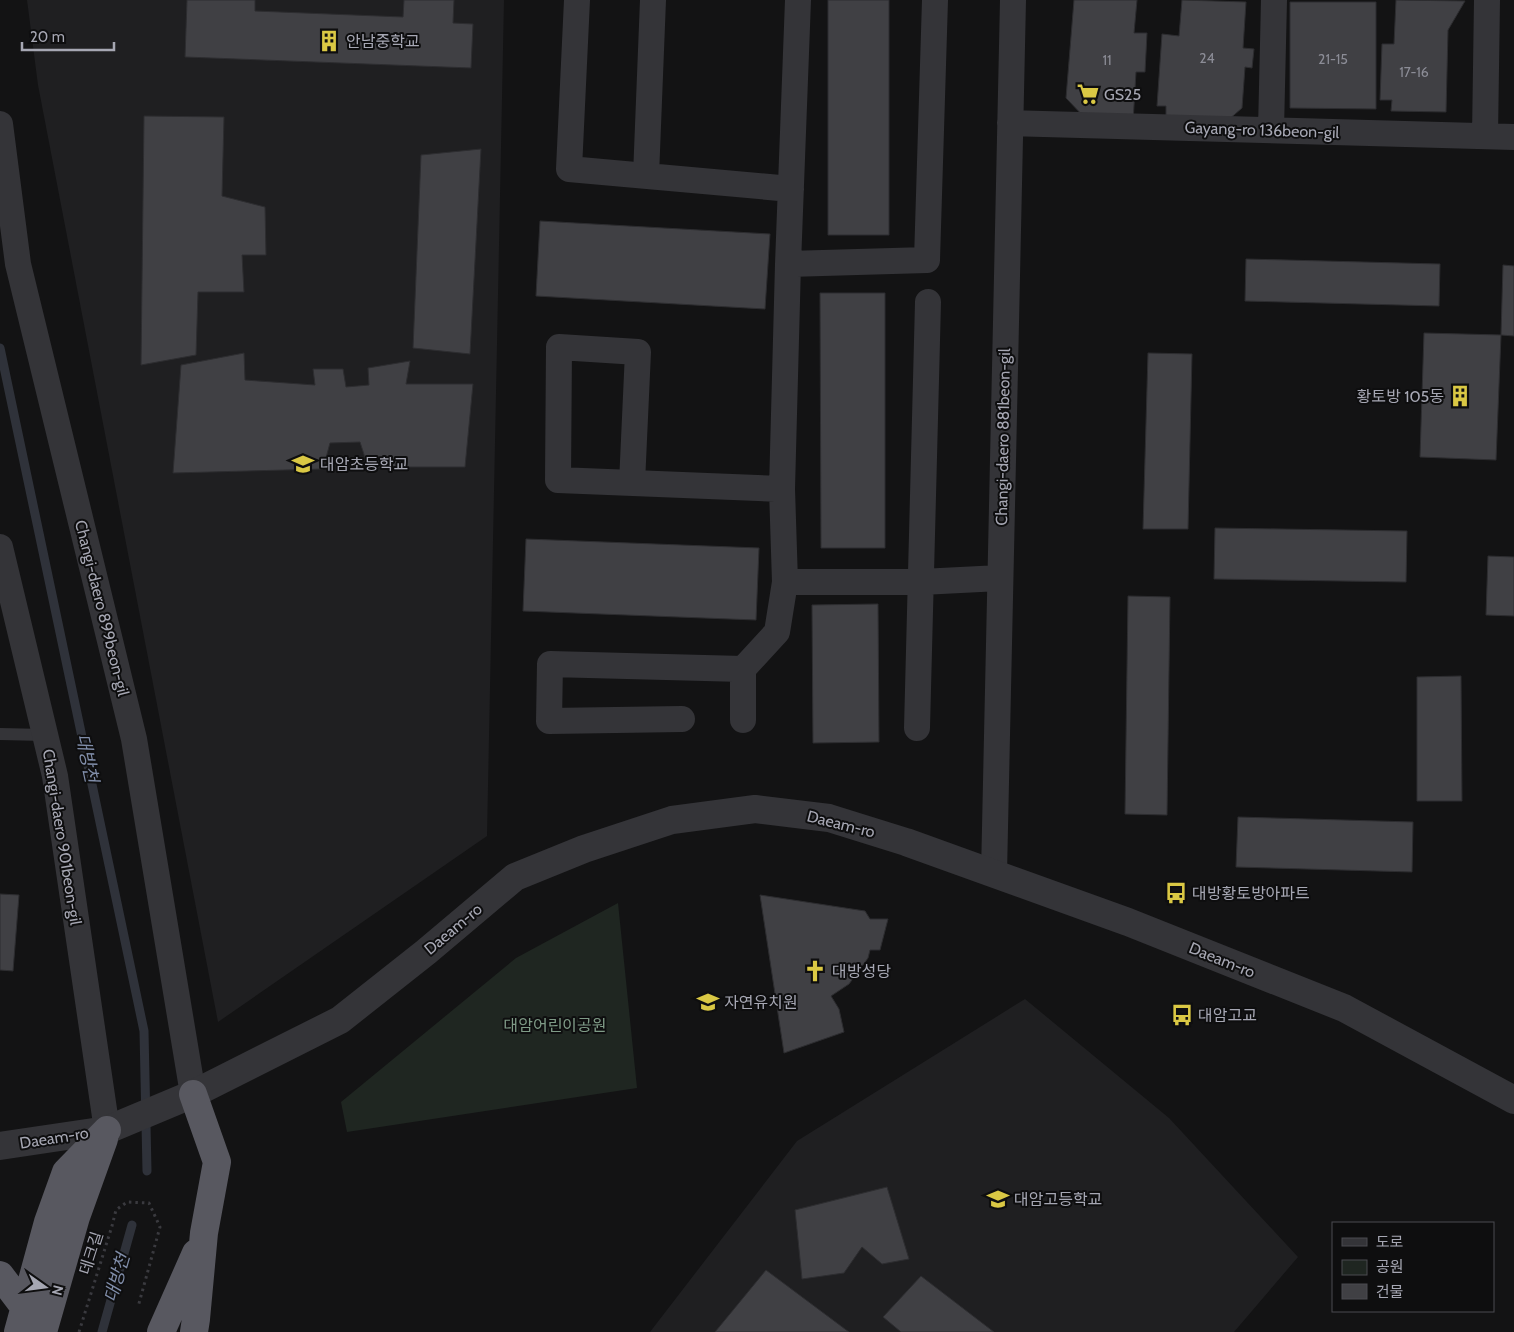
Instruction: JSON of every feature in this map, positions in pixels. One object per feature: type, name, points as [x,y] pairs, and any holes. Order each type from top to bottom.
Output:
[{"type":"highway","points":[[193,1094],[218,1162],[204,1233],[194,1332]]},
{"type":"highway","points":[[43,1332],[76,1217],[107,1130]]},
{"type":"highway","points":[[21,1320],[48,1222],[66,1172],[107,1130]]},
{"type":"highway","points":[[161,1332],[204,1233]]},
{"type":"highway","points":[[0,1275],[21,1320]]},
{"type":"street","points":[[576,0],[569,170],[791,189]]},
{"type":"street","points":[[646,176],[653,0]]},
{"type":"street","points":[[743,720],[743,670],[777,632],[785,582],[782,489],[798,0]]},
{"type":"street","points":[[788,264],[927,260],[934,0]]},
{"type":"street","name":"Changi-daero 881beon-gil","points":[[994,874],[1013,0]]},
{"type":"street","points":[[1271,130],[1274,0]]},
{"type":"street","points":[[1485,136],[1487,0]]},
{"type":"street","name":"Gayang-ro 136beon-gil","points":[[1010,123],[1514,137]]},
{"type":"street","name":"Changi-daero 899beon-gil","points":[[0,124],[3,182],[18,264],[134,740],[193,1094]]},
{"type":"street","points":[[917,728],[928,302]]},
{"type":"street","points":[[632,483],[638,352],[559,347],[558,480],[632,483],[782,489]]},
{"type":"street","name":"Changi-daero 901beon-gil","points":[[0,547],[55,776],[107,1130]]},
{"type":"street","points":[[785,582],[921,582],[1000,578]]},
{"type":"street","points":[[682,718],[549,721],[550,664],[743,670]]},
{"type":"street","name":"Daeam-ro","points":[[0,1146],[107,1130],[193,1094],[340,1020],[426,952],[514,877],[584,850],[672,820],[756,809],[829,818],[906,842],[1128,922],[1344,1008],[1514,1100]]},
{"type":"lane","points":[[0,734],[45,735]]},
{"type":"path","name":"데크길","points":[[79,1332],[116,1210],[127,1202],[149,1203],[160,1227],[136,1313]]},
{"type":"shaded area","name":"대암초등학교","points":[[27,0],[504,0],[487,836],[218,1022],[38,85]]},
{"type":"shaded area","name":"대암고등학교","points":[[1025,999],[1169,1118],[1298,1257],[1234,1332],[650,1332],[797,1141]]},
{"type":"green space","name":"대암어린이공원","points":[[618,903],[637,1088],[347,1132],[341,1102],[516,958]]},
{"type":"building","name":"안남중학교","points":[[187,0],[255,0],[255,11],[403,17],[404,0],[454,0],[453,23],[473,24],[471,68],[185,57]]},
{"type":"building","points":[[828,0],[889,0],[889,235],[828,235]]},
{"type":"building","points":[[1074,0],[1137,0],[1134,33],[1147,33],[1145,72],[1136,72],[1133,122],[1086,119],[1066,98]]},
{"type":"building","points":[[1182,0],[1246,2],[1243,48],[1254,49],[1252,68],[1245,67],[1242,108],[1227,121],[1166,117],[1166,106],[1157,106],[1162,34],[1179,36]]},
{"type":"building","points":[[1396,0],[1465,1],[1448,30],[1446,112],[1391,111],[1392,100],[1380,100],[1382,44],[1394,44]]},
{"type":"building","points":[[1290,2],[1376,2],[1376,109],[1290,108]]},
{"type":"building","points":[[144,116],[224,117],[222,196],[265,207],[266,255],[242,255],[244,292],[198,292],[196,355],[141,365]]},
{"type":"building","points":[[481,149],[470,354],[413,348],[421,155]]},
{"type":"building","points":[[540,221],[770,234],[765,309],[536,296]]},
{"type":"building","points":[[1246,259],[1440,264],[1439,306],[1245,301]]},
{"type":"building","points":[[1503,265],[1514,266],[1514,336],[1501,335]]},
{"type":"building","points":[[820,293],[885,293],[885,548],[821,548]]},
{"type":"building","name":"황토방 105동","points":[[1424,333],[1501,335],[1496,460],[1420,457]]},
{"type":"building","points":[[244,353],[245,380],[315,385],[313,369],[343,369],[346,387],[369,385],[368,368],[410,361],[406,384],[473,384],[465,467],[368,467],[360,442],[330,443],[323,469],[173,473],[181,365]]},
{"type":"building","points":[[1148,353],[1192,354],[1188,529],[1143,529]]},
{"type":"building","points":[[1215,528],[1407,531],[1406,582],[1214,579]]},
{"type":"building","points":[[526,539],[759,548],[756,620],[523,611]]},
{"type":"building","points":[[1488,556],[1514,557],[1514,616],[1486,615]]},
{"type":"building","points":[[1128,596],[1170,597],[1167,815],[1125,814]]},
{"type":"building","points":[[878,604],[879,742],[813,743],[812,605]]},
{"type":"building","points":[[1461,676],[1462,801],[1417,801],[1417,677]]},
{"type":"building","points":[[1238,817],[1413,822],[1412,872],[1236,867]]},
{"type":"building","points":[[0,894],[19,895],[13,971],[0,970]]},
{"type":"building","name":"대방성당","points":[[760,895],[865,911],[870,919],[888,919],[880,950],[870,950],[868,958],[849,984],[831,996],[839,1009],[844,1032],[784,1053]]},
{"type":"building","points":[[887,1187],[909,1259],[882,1264],[862,1247],[844,1273],[802,1279],[795,1210]]},
{"type":"building","points":[[766,1270],[849,1332],[715,1332]]},
{"type":"building","points":[[921,1276],[994,1332],[901,1332],[883,1317]]},
{"type":"waterway","name":"대방천","points":[[0,348],[144,1031],[147,1171]]},
{"type":"waterway","name":"대방천","points":[[102,1332],[132,1225]]},
{"type":"place","name":"안남중학교","points":[[329,41]]},
{"type":"place","name":"GS25","points":[[1088,94]]},
{"type":"place","name":"황토방 105동","points":[[1460,396]]},
{"type":"place","name":"대암초등학교","points":[[303,464]]},
{"type":"place","name":"대방황토방아파트","points":[[1176,893]]},
{"type":"place","name":"대방성당","points":[[815,971]]},
{"type":"place","name":"자연유치원","points":[[708,1002]]},
{"type":"place","name":"대암고교","points":[[1182,1015]]},
{"type":"place","name":"대암고등학교","points":[[998,1199]]}]
